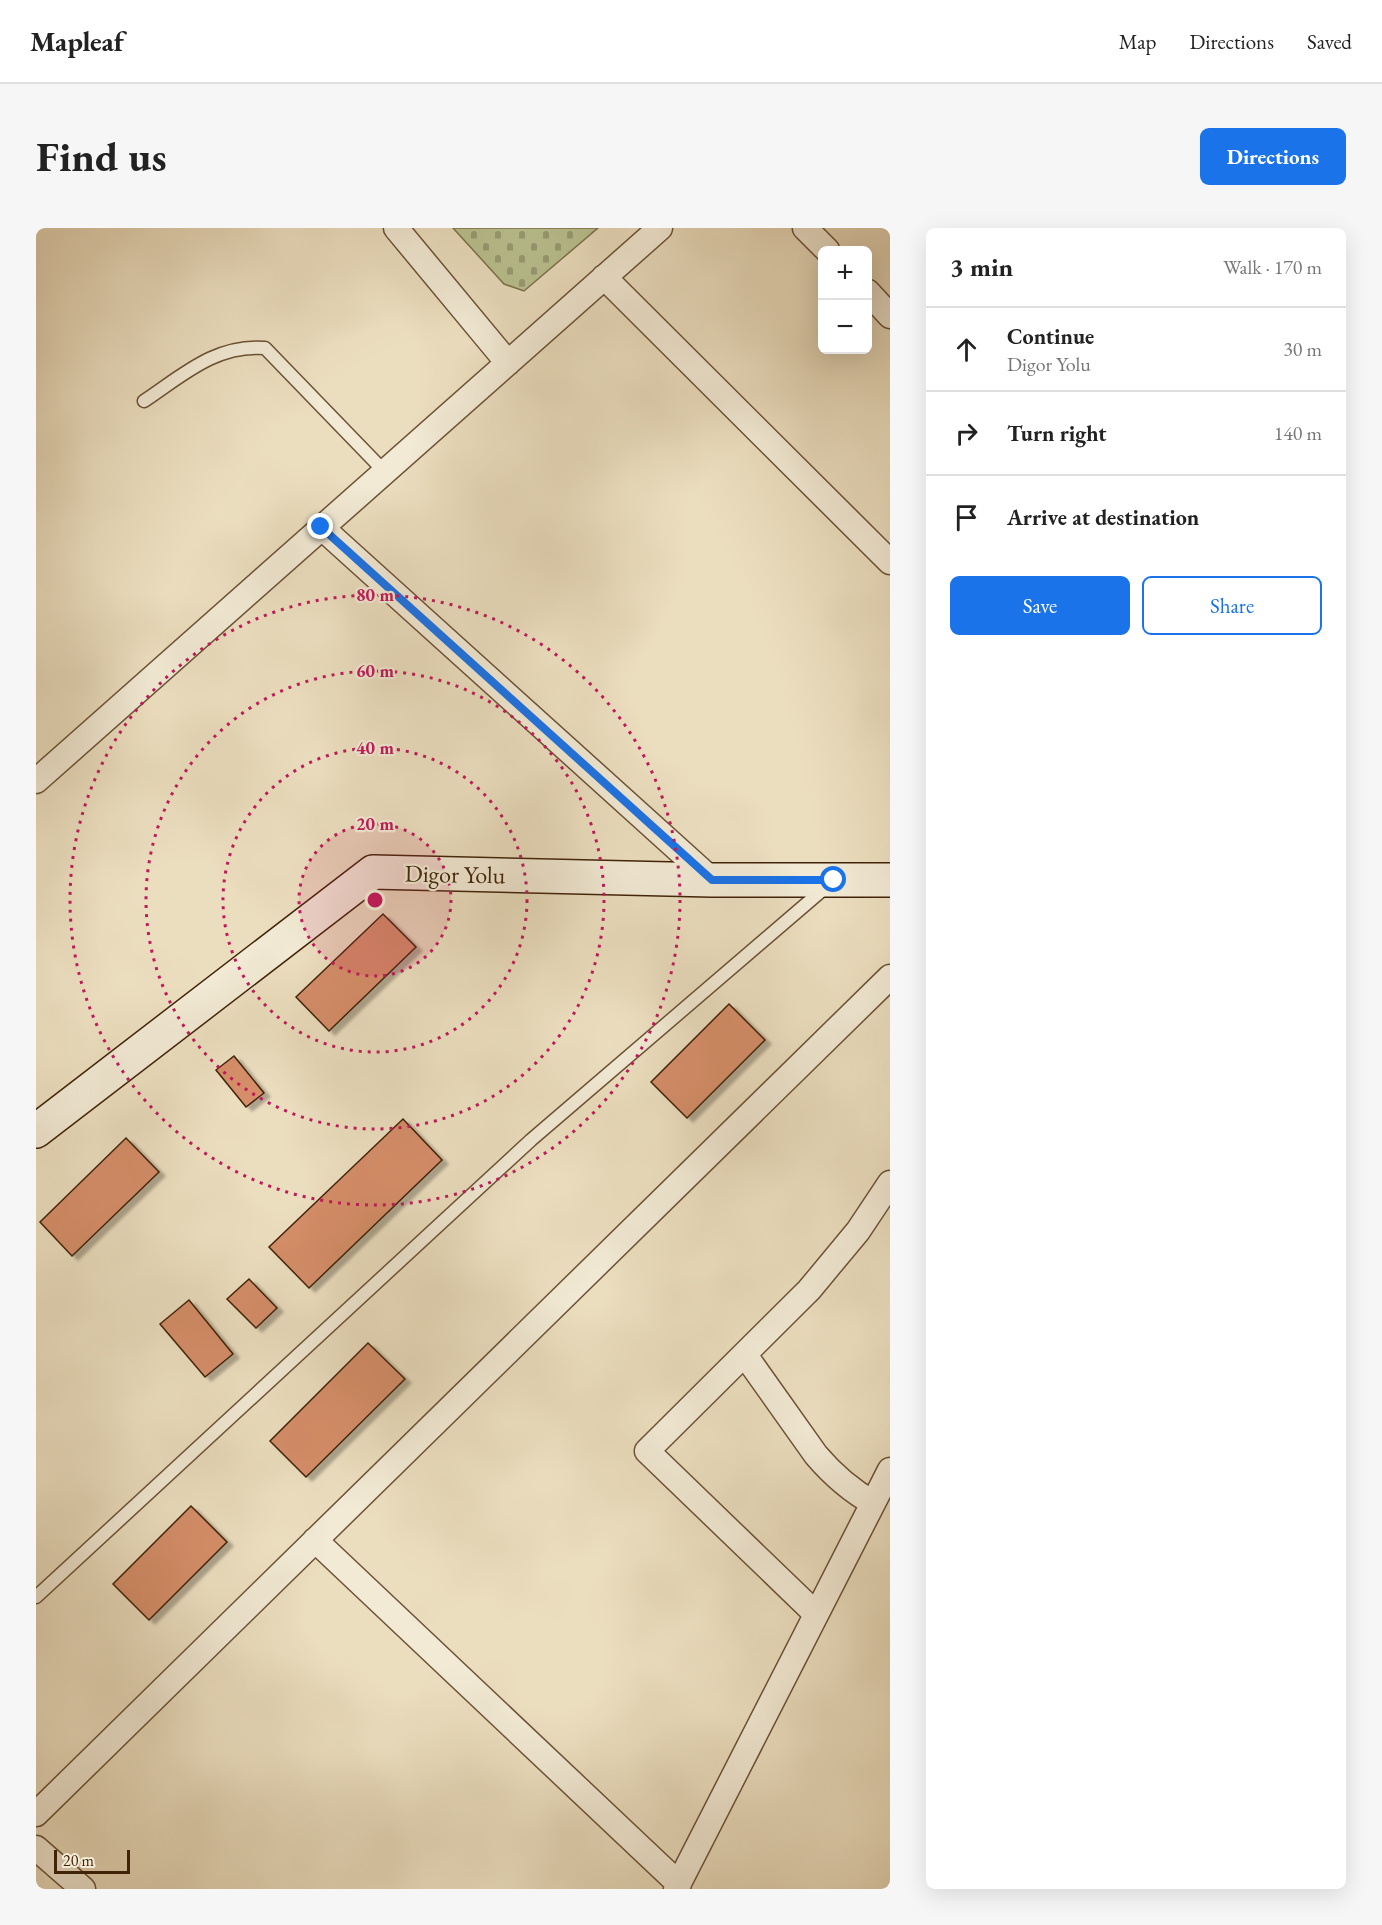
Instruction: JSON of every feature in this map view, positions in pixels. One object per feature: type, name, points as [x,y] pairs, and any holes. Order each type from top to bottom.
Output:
[{"type":"main road","name":"Digor Yolu","points":[[36,1131],[373,872],[712,880],[890,880]]},
{"type":"street","points":[[396,228],[508,363]]},
{"type":"street","points":[[36,781],[660,228]]},
{"type":"street","points":[[805,228],[823,246]]},
{"type":"street","points":[[604,277],[890,562]]},
{"type":"street","points":[[872,297],[890,316]]},
{"type":"street","points":[[321,527],[712,880]]},
{"type":"street","points":[[36,1814],[890,977]]},
{"type":"street","points":[[816,1614],[647,1451],[790,1310],[833,1263],[890,1183]]},
{"type":"street","points":[[745,1355],[816,1455],[845,1485],[873,1503]]},
{"type":"street","points":[[315,1540],[677,1886],[890,1470]]},
{"type":"street","points":[[36,1848],[82,1889]]},
{"type":"lane","points":[[144,401],[212,356],[242,348],[265,348],[384,471]]},
{"type":"lane","points":[[36,1597],[531,1140],[834,880]]},
{"type":"green space","points":[[453,228],[598,228],[524,291],[504,284]]},
{"type":"building","points":[[383,914],[416,947],[329,1031],[296,997]]},
{"type":"building","points":[[729,1004],[765,1040],[687,1118],[651,1082]]},
{"type":"building","points":[[234,1056],[264,1093],[246,1107],[216,1070]]},
{"type":"building","points":[[403,1119],[442,1160],[309,1288],[269,1247]]},
{"type":"building","points":[[126,1138],[159,1172],[72,1256],[40,1222]]},
{"type":"building","points":[[249,1279],[277,1308],[256,1328],[227,1299]]},
{"type":"building","points":[[189,1300],[233,1354],[205,1377],[160,1324]]},
{"type":"building","points":[[368,1343],[405,1379],[306,1477],[270,1441]]},
{"type":"building","points":[[191,1506],[227,1542],[149,1620],[113,1584]]},
{"type":"route","points":[[321,527],[712,880],[834,880]]}]
